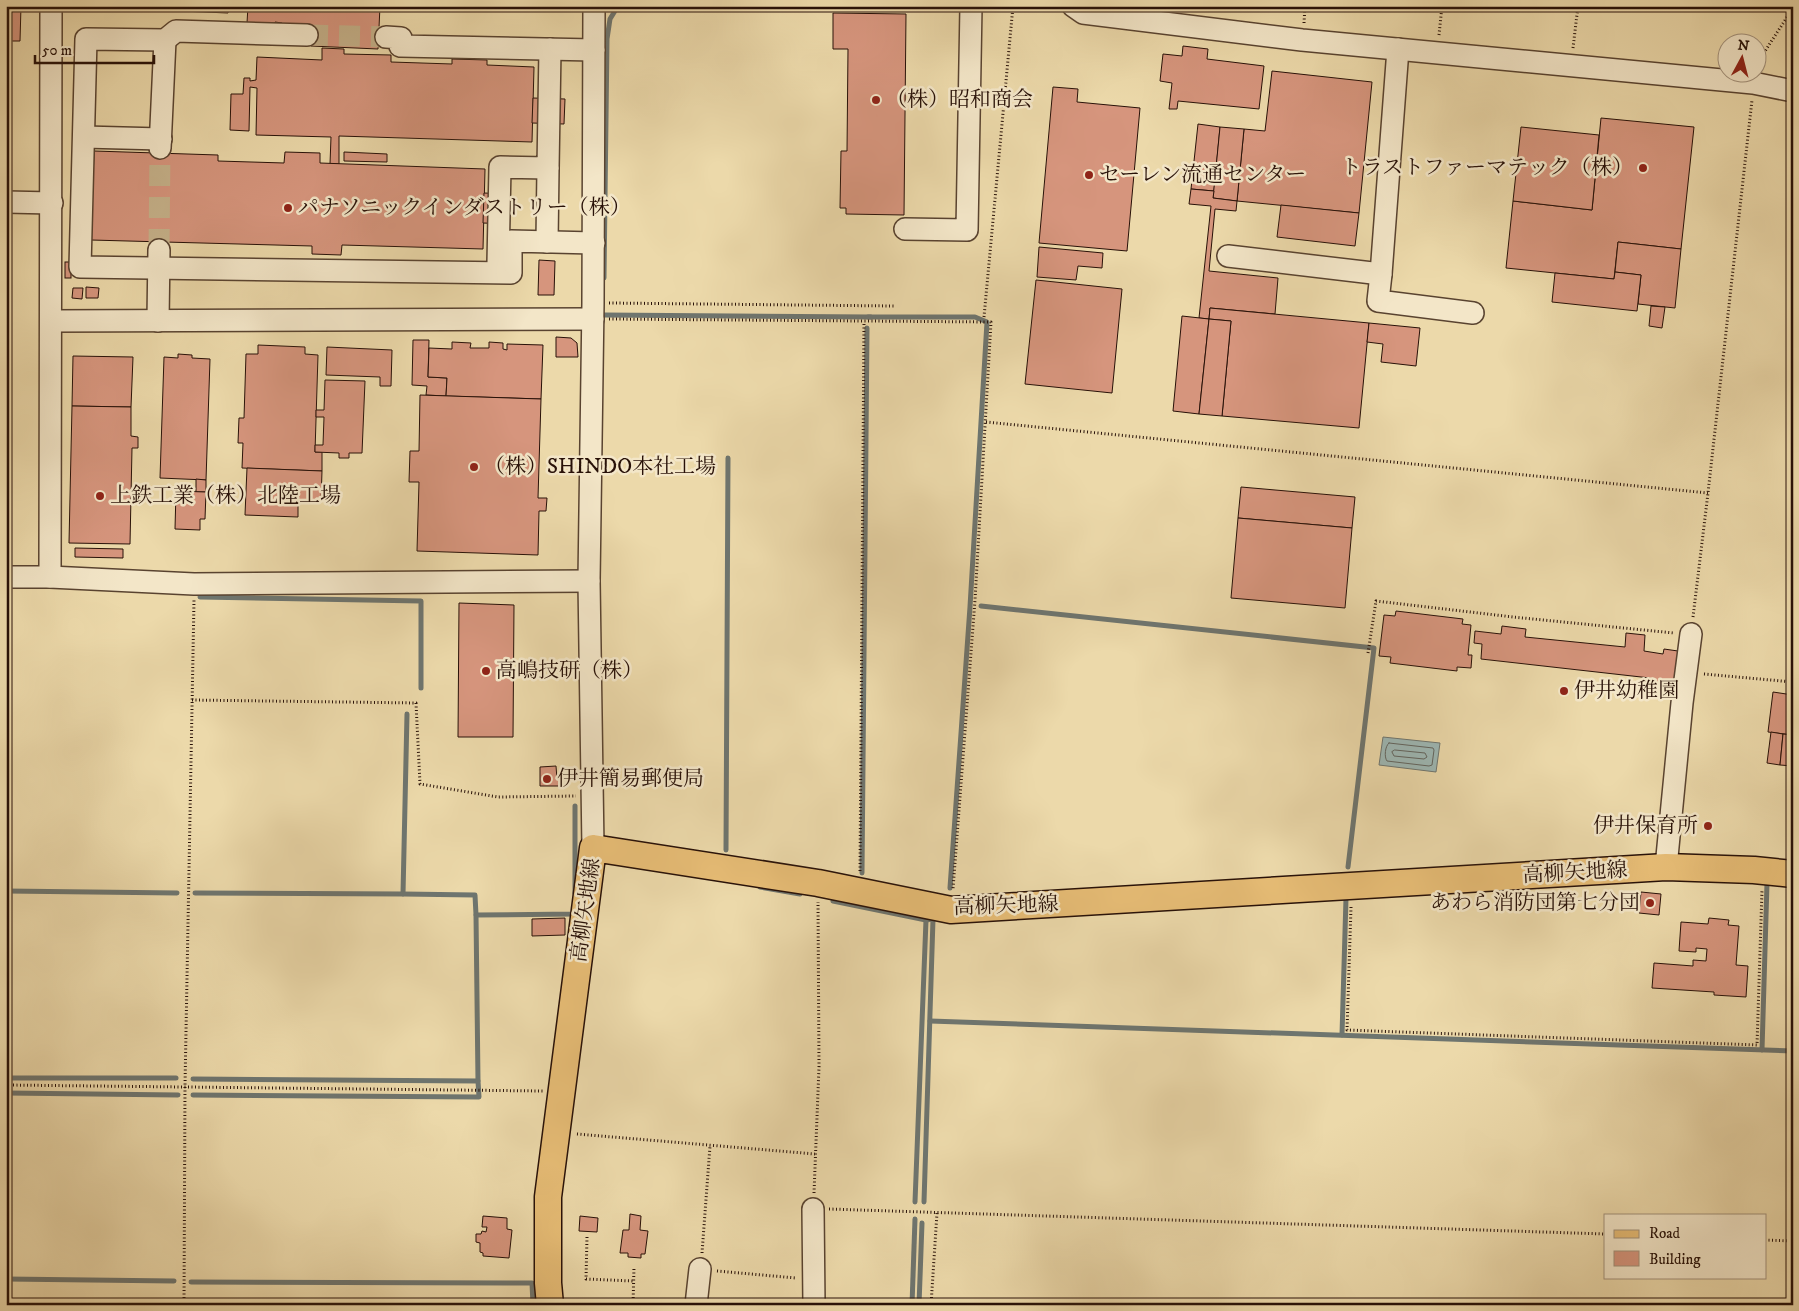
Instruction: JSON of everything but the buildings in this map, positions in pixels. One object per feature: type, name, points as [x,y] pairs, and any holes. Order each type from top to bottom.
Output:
[{"type":"main road","name":"高柳矢地線","points":[[550,1305],[548,1283],[548,1197],[558,1132],[593,848],[818,882],[951,910],[1666,867],[1793,874]]},
{"type":"street","points":[[50,577],[51,6]]},
{"type":"street","points":[[593,848],[590,581],[594,243],[594,6]]},
{"type":"street","points":[[905,229],[967,230],[971,6]]},
{"type":"street","points":[[1073,6],[1083,13],[1398,50],[1571,66],[1716,72]]},
{"type":"street","points":[[307,36],[176,31],[165,40],[86,39],[80,267],[159,259],[511,273],[511,241],[594,243]]},
{"type":"street","points":[[386,37],[400,38],[400,46],[594,50]]},
{"type":"street","points":[[84,137],[161,143],[165,40]]},
{"type":"street","points":[[547,242],[550,49]]},
{"type":"street","points":[[1398,50],[1378,301],[1473,313]]},
{"type":"street","points":[[1766,79],[1793,91]]},
{"type":"street","points":[[498,273],[500,167],[548,168]]},
{"type":"street","points":[[6,202],[52,203]]},
{"type":"street","points":[[1228,256],[1380,274]]},
{"type":"street","points":[[158,321],[159,259]]},
{"type":"street","points":[[51,321],[158,321],[593,311]]},
{"type":"street","points":[[6,577],[50,577],[194,584],[590,581]]},
{"type":"street","points":[[1666,867],[1690,634]]},
{"type":"street","points":[[813,1209],[814,1305]]},
{"type":"street","points":[[696,1305],[700,1269]]},
{"type":"path","points":[[984,317],[1013,6]]},
{"type":"path","points":[[1437,53],[1442,6]]},
{"type":"path","points":[[1571,66],[1578,6]]},
{"type":"path","points":[[1766,54],[1793,8]]},
{"type":"path","points":[[1788,14],[1793,15]]},
{"type":"path","points":[[1368,653],[1376,601],[1513,617],[1690,634],[1708,494],[1754,82]]},
{"type":"path","points":[[593,311],[894,306]]},
{"type":"path","points":[[593,311],[864,322],[991,322],[975,600],[951,910]]},
{"type":"path","points":[[860,892],[864,322]]},
{"type":"path","points":[[986,422],[1708,494]]},
{"type":"path","points":[[184,1305],[194,584]]},
{"type":"path","points":[[1686,672],[1793,682]]},
{"type":"path","points":[[192,700],[416,703],[420,784],[498,796],[592,796]]},
{"type":"path","points":[[1352,886],[1347,1030],[1757,1045],[1763,871]]},
{"type":"path","points":[[818,882],[819,1067],[813,1209],[1604,1234]]},
{"type":"path","points":[[6,1085],[563,1092]]},
{"type":"path","points":[[558,1132],[816,1154]]},
{"type":"path","points":[[710,1146],[700,1269],[814,1280]]},
{"type":"path","points":[[931,1305],[937,1213]]},
{"type":"path","points":[[587,1237],[586,1279],[633,1281]]},
{"type":"path","points":[[1766,1240],[1793,1241]]},
{"type":"path","points":[[633,1305],[634,1267]]},
{"type":"water","points":[[1383,737],[1440,743],[1436,772],[1379,765]]},
{"type":"waterway","points":[[604,278],[607,39],[610,19],[618,6]]},
{"type":"waterway","points":[[604,315],[871,317]]},
{"type":"waterway","points":[[868,317],[975,317],[987,322],[970,607],[950,888]]},
{"type":"waterway","points":[[862,873],[867,328]]},
{"type":"waterway","points":[[726,850],[728,458]]},
{"type":"waterway","points":[[200,597],[421,601],[421,688]]},
{"type":"waterway","points":[[981,606],[1374,648],[1348,867]]},
{"type":"waterway","points":[[195,893],[403,894],[407,714]]},
{"type":"waterway","points":[[575,806],[575,893]]},
{"type":"waterway","points":[[1762,1050],[1767,883]]},
{"type":"waterway","points":[[760,887],[800,894]]},
{"type":"waterway","points":[[6,891],[177,893]]},
{"type":"waterway","points":[[403,894],[475,895],[476,915],[575,914],[575,912]]},
{"type":"waterway","points":[[1342,1035],[1346,898]]},
{"type":"waterway","points":[[833,901],[926,920],[933,919],[924,1202]]},
{"type":"waterway","points":[[193,1079],[478,1081],[476,915]]},
{"type":"waterway","points":[[915,1202],[926,920]]},
{"type":"waterway","points":[[930,1021],[1793,1051]]},
{"type":"waterway","points":[[6,1078],[176,1078]]},
{"type":"waterway","points":[[193,1095],[479,1097],[478,1081]]},
{"type":"waterway","points":[[6,1093],[178,1095]]},
{"type":"waterway","points":[[912,1305],[915,1219]]},
{"type":"waterway","points":[[919,1305],[922,1223]]},
{"type":"waterway","points":[[6,1279],[174,1281]]},
{"type":"waterway","points":[[191,1282],[532,1283],[533,1305]]},
{"type":"tunnel","points":[[307,35],[386,37]]},
{"type":"tunnel","points":[[159,250],[160,148]]},
{"type":"place","name":"（株）昭和商会","points":[[876,100]]},
{"type":"place","name":"トラストファーマテック（株）","points":[[1643,168]]},
{"type":"place","name":"セーレン流通センター","points":[[1089,175]]},
{"type":"place","name":"パナソニックインダストリー（株）","points":[[288,208]]},
{"type":"place","name":"（株）SHINDO本社工場","points":[[474,467]]},
{"type":"place","name":"上鉄工業（株）北陸工場","points":[[100,496]]},
{"type":"place","name":"高嶋技研（株）","points":[[486,671]]},
{"type":"place","name":"伊井幼稚園","points":[[1564,691]]},
{"type":"place","name":"伊井簡易郵便局","points":[[547,779]]},
{"type":"place","name":"伊井保育所","points":[[1708,826]]},
{"type":"place","name":"あわら消防団第七分団","points":[[1650,903]]}]
